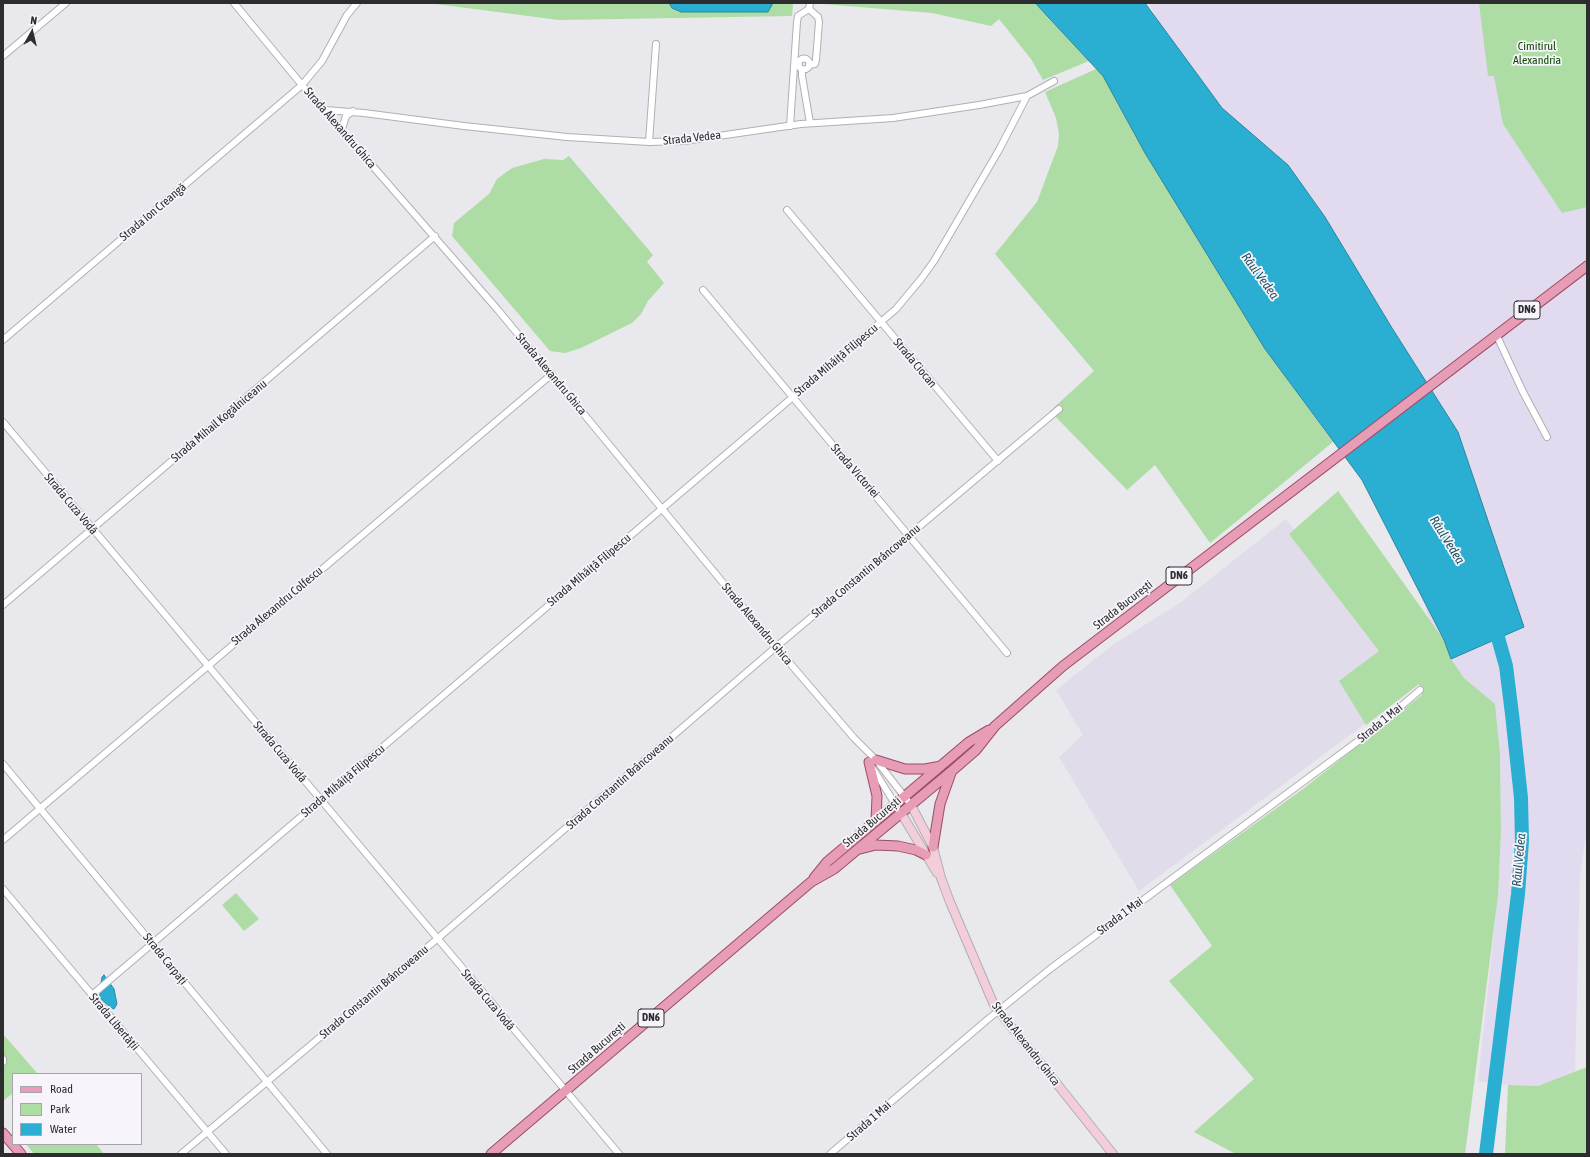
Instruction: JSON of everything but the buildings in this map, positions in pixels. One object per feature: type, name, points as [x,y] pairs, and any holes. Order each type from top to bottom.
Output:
[{"type":"main road","name":"DN6","points":[[1496,334],[1587,266]]},
{"type":"main road","name":"Strada București","points":[[811,882],[827,862],[906,797],[969,742],[995,726],[1063,666],[1496,334]]},
{"type":"main road","name":"Strada București","points":[[491,1154],[811,882],[834,869],[953,770],[976,750],[995,726]]},
{"type":"main road","points":[[876,821],[877,796],[872,761],[905,769],[925,769],[942,766]]},
{"type":"main road","points":[[933,847],[940,804],[953,770]]},
{"type":"main road","points":[[857,850],[876,844],[886,844],[909,848],[926,856]]},
{"type":"main road","points":[[3,1133],[12,1144]]},
{"type":"main road","points":[[13,1145],[21,1154]]},
{"type":"street","points":[[3,56],[66,3]]},
{"type":"street","name":"Strada Alexandru Ghica","points":[[234,3],[302,85],[435,236],[552,374],[776,647],[864,749],[926,856],[941,878]]},
{"type":"street","name":"Strada Ion Creangă","points":[[3,340],[302,85],[322,61],[348,14],[357,3]]},
{"type":"street","points":[[790,126],[798,65],[797,22],[798,16],[809,6],[820,22],[816,60],[815,64],[809,65],[806,69],[798,65]]},
{"type":"street","points":[[650,142],[656,44]]},
{"type":"street","points":[[798,65],[802,59],[805,58],[808,60],[809,65]]},
{"type":"street","points":[[798,65],[802,76],[810,124]]},
{"type":"street","name":"Strada Vedea","points":[[325,110],[353,111],[548,135],[650,142],[684,141],[790,126],[911,116],[1027,96],[1054,81]]},
{"type":"street","name":"Strada Mihăiță Filipescu","points":[[92,995],[881,322],[907,297],[934,262],[996,156],[1027,96]]},
{"type":"street","points":[[342,129],[346,116],[353,111]]},
{"type":"street","name":"Strada Ciocan","points":[[787,210],[998,461]]},
{"type":"street","name":"Strada Mihail Kogălniceanu","points":[[3,605],[435,236]]},
{"type":"street","name":"Strada Victoriei","points":[[703,290],[1007,653]]},
{"type":"street","points":[[1496,334],[1523,392],[1547,437]]},
{"type":"street","name":"Strada Alexandru Colfescu","points":[[3,840],[552,374]]},
{"type":"street","name":"Strada Constantin Brâncoveanu","points":[[181,1154],[437,939],[776,647],[1059,410]]},
{"type":"street","name":"Strada Cuza Vodă","points":[[3,422],[619,1154]]},
{"type":"street","name":"Strada 1 Mai","points":[[830,1154],[998,1011],[1099,932],[1373,730],[1420,690]]},
{"type":"street","name":"Strada Alexandru Ghica","points":[[872,761],[906,797],[933,847],[941,878],[966,941],[998,1011],[1114,1154]]},
{"type":"street","name":"Strada Carpați","points":[[3,764],[266,1083],[327,1154]]},
{"type":"street","name":"Strada Libertății","points":[[3,889],[226,1154]]},
{"type":"shaded area","points":[[1149,3],[1587,3],[1587,829],[1580,874],[1575,1072],[1538,1086],[1508,1085],[1478,1081],[1498,896],[1501,831],[1500,754],[1495,704],[1464,678],[1437,644],[1409,557]]},
{"type":"shaded area","points":[[1286,519],[1416,686],[1139,891],[1059,757],[1083,735],[1056,690],[1114,644],[1181,602]]},
{"type":"green space","points":[[428,3],[793,3],[792,16],[559,20]]},
{"type":"green space","points":[[811,3],[1034,3],[1089,61],[1043,80],[1031,59],[999,19],[991,26],[932,13]]},
{"type":"green space","name":"Cimitirul Alexandria","points":[[1479,3],[1587,3],[1587,207],[1562,213],[1503,124],[1494,76],[1488,76]]},
{"type":"green space","points":[[1096,69],[1103,76],[1265,349],[1333,442],[1210,543],[1155,465],[1127,490],[1050,411],[1094,371],[995,254],[1037,202],[1058,146],[1059,134],[1056,118],[1045,92]]},
{"type":"green space","points":[[569,156],[653,255],[647,262],[664,283],[648,301],[641,314],[632,323],[581,348],[565,353],[550,351],[452,236],[454,223],[489,194],[497,179],[512,168],[544,159],[563,160]]},
{"type":"green space","points":[[1338,491],[1444,640],[1451,659],[1464,678],[1495,704],[1500,754],[1501,831],[1498,896],[1465,1154],[1236,1154],[1194,1132],[1254,1079],[1169,981],[1212,946],[1170,885],[1303,789],[1422,695],[1419,684],[1366,725],[1339,681],[1379,651],[1289,534]]},
{"type":"green space","points":[[236,893],[259,919],[244,931],[222,905]]},
{"type":"green space","points":[[3,1034],[37,1073],[12,1073],[12,1094],[3,1101]]},
{"type":"green space","points":[[1587,1067],[1587,1154],[1505,1154],[1508,1085],[1538,1086]]},
{"type":"green space","points":[[27,1145],[97,1145],[104,1154],[34,1154]]},
{"type":"water","points":[[669,3],[773,3],[768,12],[681,12],[672,8]]},
{"type":"water","points":[[1035,3],[1145,3],[1222,108],[1288,165],[1325,217],[1392,328],[1458,432],[1524,627],[1451,659],[1444,640],[1362,480],[1265,349],[1145,153],[1103,76]]},
{"type":"water","points":[[104,975],[114,989],[117,1004],[114,1009],[100,998],[93,1003],[87,993],[97,993],[100,989],[102,977]]},
{"type":"waterway","name":"Râul Vedea","points":[[1486,1154],[1518,894],[1522,841],[1521,798],[1506,666],[1493,620]]}]
